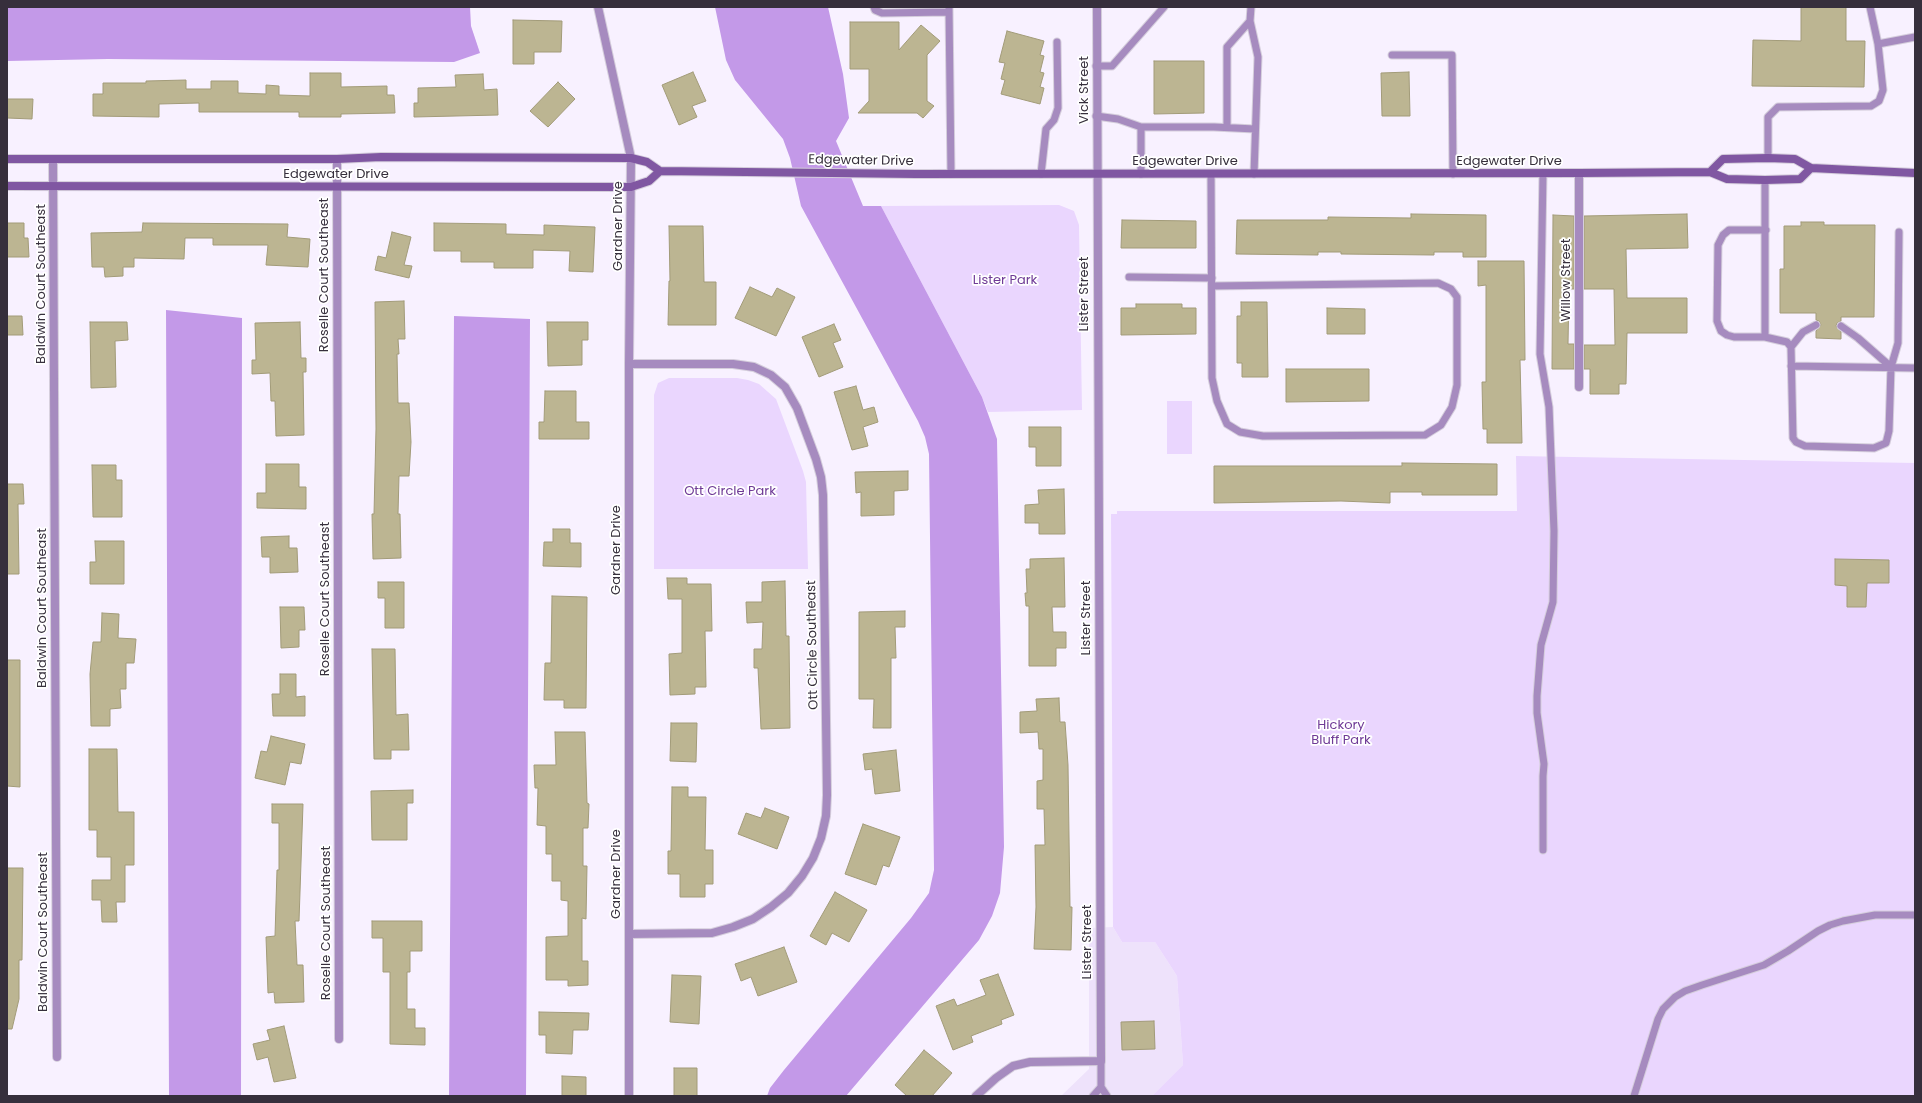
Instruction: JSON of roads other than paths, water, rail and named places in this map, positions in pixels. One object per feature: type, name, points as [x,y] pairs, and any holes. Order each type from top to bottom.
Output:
[{"type":"street","name":"Gardner Drive","points":[[598,7],[631,158],[629,364],[629,1096]]},
{"type":"street","name":"Vick Street","points":[[1096,174],[1097,7]]},
{"type":"street","name":"Edgewater Drive","points":[[7,159],[337,159],[381,157],[631,158],[647,162],[660,171],[951,174],[1453,174],[1710,172],[1727,179],[1765,180],[1800,179],[1811,168]]},
{"type":"street","points":[[1710,172],[1723,159],[1768,158],[1795,159],[1811,168],[1915,172]]},
{"type":"street","name":"Baldwin Court Southeast","points":[[53,159],[57,1057]]},
{"type":"street","name":"Roselle Court Southeast","points":[[337,159],[339,1039]]},
{"type":"street","name":"Edgewater Drive","points":[[7,186],[631,187],[649,181],[660,171]]},
{"type":"street","name":"Willow Street","points":[[1579,173],[1579,387]]},
{"type":"street","name":"Lister Street","points":[[1096,174],[1101,1061]]},
{"type":"street","name":"Ott Circle Southeast","points":[[629,364],[733,364],[754,367],[771,375],[785,387],[797,408],[816,459],[824,495],[827,795],[826,816],[821,838],[813,858],[797,882],[771,907],[753,918],[733,927],[712,933],[629,934]]},
{"type":"street","points":[[976,1096],[996,1078],[1013,1066],[1030,1062],[1101,1061]]},
{"type":"lane","points":[[874,7],[875,10],[882,13],[949,10],[951,174]]},
{"type":"lane","points":[[1096,66],[1112,66],[1164,7]]},
{"type":"lane","points":[[1251,7],[1250,21],[1258,57],[1254,174]]},
{"type":"lane","points":[[1768,158],[1768,117],[1771,112],[1778,107],[1871,106],[1879,102],[1883,90],[1878,44],[1870,7]]},
{"type":"lane","points":[[1227,127],[1227,47],[1250,21]]},
{"type":"lane","points":[[1878,44],[1915,37]]},
{"type":"lane","points":[[1041,174],[1046,129],[1054,120],[1058,108],[1056,42]]},
{"type":"lane","points":[[1392,55],[1452,55],[1453,174]]},
{"type":"lane","points":[[1096,116],[1118,119],[1141,127],[1227,127],[1255,129]]},
{"type":"lane","points":[[1141,127],[1141,174]]},
{"type":"lane","points":[[1543,850],[1544,764],[1537,713],[1537,696],[1542,645],[1553,602],[1554,531],[1549,407],[1540,354],[1544,173]]},
{"type":"lane","points":[[1129,277],[1212,282],[1438,283],[1451,289],[1457,297],[1457,385],[1452,407],[1441,425],[1425,435],[1263,436],[1240,432],[1227,424],[1217,401],[1212,378],[1212,282],[1210,174]]},
{"type":"lane","points":[[1765,180],[1765,337]]},
{"type":"lane","points":[[1766,230],[1729,230],[1723,235],[1718,245],[1717,321],[1721,331],[1727,335],[1734,337],[1765,337],[1787,342],[1791,347]]},
{"type":"lane","points":[[1816,326],[1803,332],[1791,347],[1793,438],[1796,442],[1805,446],[1874,448],[1886,443],[1889,432],[1891,367],[1898,343],[1899,232]]},
{"type":"lane","points":[[1841,326],[1858,338],[1891,367]]},
{"type":"lane","points":[[1791,366],[1915,368]]},
{"type":"lane","points":[[1634,1096],[1658,1018],[1663,1009],[1680,994],[1713,981],[1764,965],[1818,931],[1843,920],[1875,915],[1915,914]]},
{"type":"lane","points":[[1101,1061],[1101,1087],[1107,1096]]},
{"type":"lane","points":[[1093,1096],[1101,1087]]},
{"type":"park label","name":"Lister Park","points":[[1005,281]]},
{"type":"park label","name":"Ott Circle Park","points":[[730,492]]},
{"type":"park label","name":"Hickory Bluff Park","points":[[1341,734]]}]
